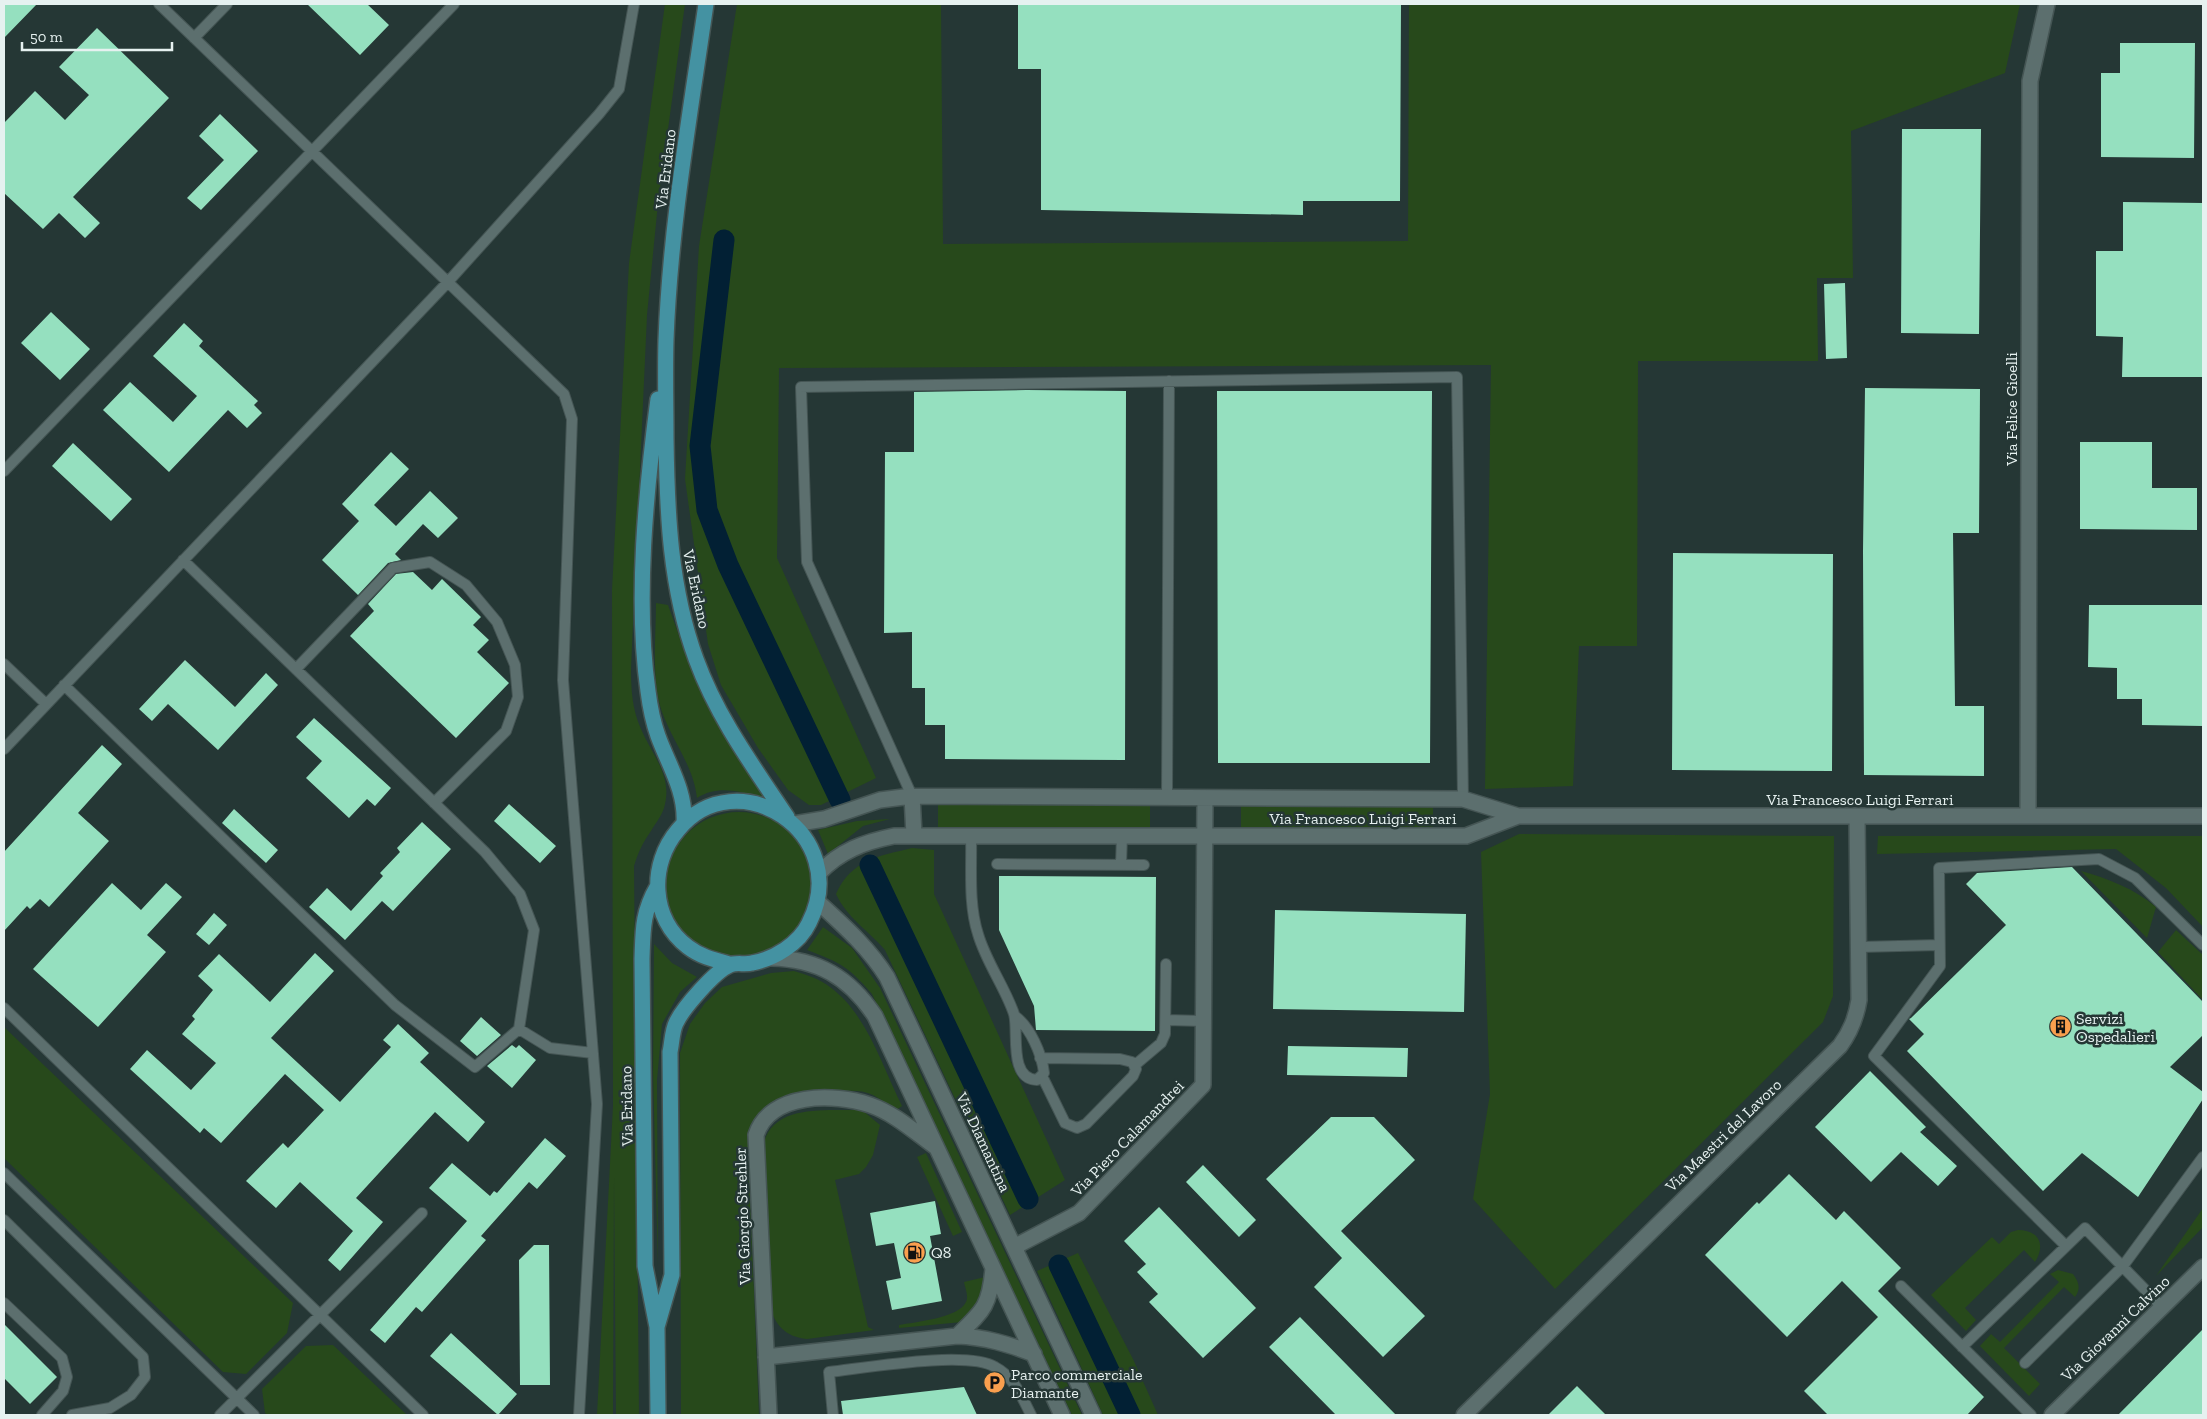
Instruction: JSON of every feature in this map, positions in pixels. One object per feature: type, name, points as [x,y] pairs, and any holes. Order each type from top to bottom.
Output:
[{"type":"main road","name":"Via Eridano","points":[[684,823],[684,812],[676,779],[658,737],[650,708],[644,651],[643,608],[648,489],[666,340],[684,152],[706,4]]},
{"type":"main road","name":"Via Eridano","points":[[666,340],[668,509],[671,553],[680,606],[696,658],[718,708],[791,821],[806,839],[815,855],[819,873],[818,902],[808,925],[792,945],[771,958],[751,964],[730,964],[708,958],[682,941],[672,930],[661,910],[657,887],[659,863],[668,841],[684,823],[699,812],[716,805],[735,802],[754,804],[772,809],[791,821]]},
{"type":"main road","name":"Via Eridano","points":[[657,887],[647,905],[644,917],[642,969],[645,1266],[657,1326],[658,1415]]},
{"type":"main road","name":"Via Eridano","points":[[657,1326],[672,1275],[670,1052],[675,1024],[685,1008],[704,986],[730,964]]},
{"type":"street","name":"Via Felice Gioelli","points":[[2028,816],[2030,81],[2047,4]]},
{"type":"street","name":"Via Francesco Luigi Ferrari","points":[[791,821],[824,820],[880,800],[912,796],[1463,799],[1518,816],[2203,816]]},
{"type":"street","points":[[912,796],[914,835]]},
{"type":"street","points":[[1205,798],[1205,835]]},
{"type":"street","name":"Via Francesco Luigi Ferrari","points":[[819,873],[839,855],[856,846],[884,838],[914,835],[1466,836],[1518,816]]},
{"type":"street","name":"Via Maestri del Lavoro","points":[[1464,1415],[1840,1046],[1855,1020],[1859,1000],[1857,816]]},
{"type":"street","name":"Via Piero Calamandrei","points":[[1014,1247],[1079,1213],[1203,1085],[1205,835]]},
{"type":"street","name":"Via Diamantina","points":[[818,902],[861,942],[887,977],[1093,1415]]},
{"type":"street","points":[[771,958],[794,958],[815,964],[837,976],[864,1000],[882,1030],[1062,1415]]},
{"type":"street","name":"Via Giorgio Strehler","points":[[768,1415],[756,1135],[763,1120],[787,1104],[812,1099],[835,1098],[854,1101],[871,1105],[902,1122],[938,1149]]},
{"type":"street","points":[[957,1336],[985,1309],[991,1290],[993,1267]]},
{"type":"street","name":"Via Giovanni Calvino","points":[[2052,1415],[2203,1267]]},
{"type":"street","points":[[766,1357],[957,1336],[988,1338],[1034,1354]]},
{"type":"lane","points":[[159,4],[564,394],[572,419],[562,680],[597,1104],[579,1415]]},
{"type":"lane","points":[[194,38],[227,4]]},
{"type":"lane","points":[[4,471],[454,4]]},
{"type":"lane","points":[[4,748],[447,283],[599,114],[619,89],[634,4]]},
{"type":"lane","points":[[912,796],[807,562],[801,387],[1457,377],[1463,799]]},
{"type":"lane","points":[[1167,798],[1169,381]]},
{"type":"lane","points":[[64,685],[395,1005],[475,1067],[519,1029],[534,930],[520,894],[485,852],[183,560]]},
{"type":"lane","points":[[296,669],[393,568],[430,562],[466,585],[497,622],[515,665],[518,697],[506,731],[434,803]]},
{"type":"lane","points":[[4,664],[46,704]]},
{"type":"lane","points":[[971,835],[972,906],[978,934],[1014,1016],[1029,1034],[1040,1058],[1043,1068],[1042,1076],[1065,1123],[1073,1128],[1086,1124],[1133,1076],[1135,1065],[1161,1043],[1165,1034],[1166,1020],[1166,964]]},
{"type":"lane","points":[[1122,835],[1122,865]]},
{"type":"lane","points":[[2066,1246],[1874,1056],[1940,966],[1939,868],[2099,859],[2134,878],[2203,945]]},
{"type":"lane","points":[[997,864],[1144,865]]},
{"type":"lane","points":[[1859,947],[1939,945]]},
{"type":"lane","points":[[4,1008],[423,1415]]},
{"type":"lane","points":[[1014,1016],[1017,1058],[1029,1078],[1037,1080],[1042,1076]]},
{"type":"lane","points":[[1166,1020],[1203,1020]]},
{"type":"lane","points":[[519,1029],[550,1048],[593,1053]]},
{"type":"lane","points":[[1040,1058],[1120,1059],[1132,1062],[1135,1065]]},
{"type":"lane","points":[[2025,1363],[2123,1266],[2203,1157]]},
{"type":"lane","points":[[4,1173],[254,1415]]},
{"type":"lane","points":[[220,1415],[422,1213]]},
{"type":"lane","points":[[4,1220],[143,1356],[146,1377],[131,1395],[110,1408],[72,1415]]},
{"type":"lane","points":[[1962,1347],[2085,1228],[2162,1307]]},
{"type":"lane","points":[[1901,1286],[2030,1415]]},
{"type":"lane","points":[[4,1302],[62,1358],[67,1377],[63,1391],[42,1415]]},
{"type":"lane","points":[[833,1415],[828,1372],[962,1358],[988,1363],[1003,1372],[1021,1395],[1031,1415]]},
{"type":"green space","points":[[665,4],[685,4],[658,203],[647,315],[631,668],[636,714],[666,783],[663,812],[643,843],[634,866],[639,1415],[616,1415],[614,1178],[613,1415],[597,1415],[613,1106],[612,590],[629,263]]},
{"type":"green space","points":[[737,4],[941,4],[943,244],[1408,241],[1409,4],[2020,4],[2005,73],[1851,131],[1853,278],[1817,278],[1818,361],[1638,361],[1637,646],[1579,646],[1573,786],[1485,789],[1491,365],[779,368],[777,558],[876,778],[821,805],[809,805],[788,790],[758,748],[721,685],[708,644],[685,479],[699,246]]},
{"type":"green space","points":[[656,603],[668,605],[690,666],[707,703],[770,801],[724,790],[706,793],[697,798],[691,773],[668,727],[659,702],[655,665]]},
{"type":"green space","points":[[938,803],[1150,803],[1150,831],[938,831]]},
{"type":"green space","points":[[1241,804],[1433,805],[1433,832],[1241,831]]},
{"type":"green space","points":[[739,812],[753,813],[767,818],[780,824],[791,833],[800,844],[806,857],[811,871],[811,899],[806,913],[800,926],[791,937],[780,946],[767,952],[753,957],[739,958],[725,957],[711,952],[698,946],[687,937],[678,926],[672,913],[667,899],[666,885],[667,871],[672,857],[678,844],[687,833],[698,824],[711,818],[725,813]]},
{"type":"green space","points":[[890,819],[863,826],[828,854],[818,830],[857,821]]},
{"type":"green space","points":[[1519,834],[1834,836],[1833,996],[1823,1022],[1555,1289],[1473,1199],[1490,1094],[1481,852]]},
{"type":"green space","points":[[1878,836],[2203,836],[2203,927],[2166,888],[2116,849],[1877,854]]},
{"type":"green space","points":[[912,848],[934,850],[934,894],[1065,1180],[1010,1215],[885,950],[852,917],[836,894],[850,874],[867,861]]},
{"type":"green space","points":[[2081,871],[2101,877],[2139,894],[2156,907],[2147,938]]},
{"type":"green space","points":[[823,927],[852,948],[880,988],[1082,1415],[1072,1415],[872,994],[843,966],[807,950]]},
{"type":"green space","points":[[2176,930],[2203,955],[2203,1000],[2158,952]]},
{"type":"green space","points":[[654,944],[672,963],[697,977],[680,992],[662,1024],[657,1080],[658,1267],[653,1072]]},
{"type":"green space","points":[[794,971],[826,984],[843,998],[854,1011],[864,1026],[902,1106],[895,1111],[876,1097],[858,1091],[815,1093],[801,1094],[777,1101],[767,1107],[759,1116],[748,1146],[759,1415],[681,1415],[680,1053],[690,1024],[705,1003],[722,987],[771,973]]},
{"type":"green space","points":[[4,1027],[293,1303],[287,1333],[246,1374],[223,1372],[4,1158]]},
{"type":"green space","points":[[820,1110],[862,1110],[880,1125],[873,1155],[859,1174],[835,1180],[868,1327],[874,1330],[807,1339],[793,1336],[778,1324],[770,1305],[764,1142],[770,1129],[779,1121],[791,1115]]},
{"type":"green space","points":[[926,1153],[962,1232],[953,1236],[917,1157]]},
{"type":"green space","points":[[2203,1208],[2203,1227],[2156,1276]]},
{"type":"green space","points":[[2018,1230],[2036,1236],[2040,1244],[2040,1250],[2035,1262],[2024,1250],[1965,1308],[1976,1320],[1966,1331],[1931,1295],[1992,1237],[1999,1244],[2011,1232]]},
{"type":"green space","points":[[1078,1253],[1133,1359],[1158,1415],[1103,1415],[1037,1271]]},
{"type":"green space","points":[[2058,1270],[2073,1274],[2075,1277],[2079,1288],[2075,1297],[2064,1287],[2004,1348],[2040,1384],[2029,1396],[1980,1346],[1991,1334],[2000,1342],[2059,1282],[2050,1274]]},
{"type":"green space","points":[[985,1277],[982,1304],[962,1322],[899,1328],[899,1325],[946,1316],[955,1312],[967,1300],[964,1282]]},
{"type":"green space","points":[[333,1345],[407,1415],[268,1415],[265,1413],[262,1389],[306,1346]]},
{"type":"building","points":[[4,4],[37,4],[4,38]]},
{"type":"building","points":[[307,4],[367,4],[389,25],[360,55]]},
{"type":"building","points":[[1018,4],[1401,4],[1400,201],[1303,201],[1303,215],[1041,210],[1041,69],[1018,69]]},
{"type":"building","points":[[97,28],[169,98],[73,197],[100,223],[85,238],[59,213],[43,229],[4,193],[4,123],[35,91],[65,120],[89,95],[59,67]]},
{"type":"building","points":[[2120,43],[2195,43],[2194,158],[2101,157],[2101,73],[2120,73]]},
{"type":"building","points":[[220,114],[258,151],[201,210],[187,198],[224,160],[199,136]]},
{"type":"building","points":[[1902,129],[1981,129],[1979,334],[1901,333]]},
{"type":"building","points":[[2123,202],[2203,203],[2203,377],[2122,377],[2123,337],[2096,336],[2096,251],[2123,251]]},
{"type":"building","points":[[1845,283],[1847,358],[1826,359],[1824,284]]},
{"type":"building","points":[[51,312],[90,349],[60,380],[21,343]]},
{"type":"building","points":[[184,323],[203,341],[199,346],[258,401],[254,405],[262,413],[247,428],[228,410],[169,472],[103,410],[130,382],[173,422],[197,396],[153,356]]},
{"type":"building","points":[[1865,388],[1980,389],[1979,533],[1953,533],[1955,706],[1984,706],[1984,776],[1864,775],[1863,551]]},
{"type":"building","points":[[1126,391],[1125,760],[945,759],[945,725],[925,725],[925,688],[912,688],[912,632],[884,633],[885,452],[914,452],[914,392]]},
{"type":"building","points":[[1217,391],[1432,391],[1430,763],[1218,763]]},
{"type":"building","points":[[2080,442],[2152,442],[2152,488],[2197,488],[2197,530],[2080,529]]},
{"type":"building","points":[[73,443],[132,499],[111,521],[52,466]]},
{"type":"building","points":[[391,452],[409,469],[374,505],[396,526],[430,491],[458,518],[438,538],[423,524],[395,554],[401,560],[388,563],[358,595],[322,560],[359,521],[342,504]]},
{"type":"building","points":[[1673,553],[1833,554],[1832,771],[1672,770]]},
{"type":"building","points":[[413,572],[432,590],[442,579],[481,617],[473,625],[489,640],[477,652],[509,683],[456,738],[350,636],[374,611],[368,604],[396,574]]},
{"type":"building","points":[[2089,605],[2203,605],[2203,726],[2142,725],[2142,699],[2117,699],[2117,668],[2088,667]]},
{"type":"building","points":[[185,660],[235,707],[266,673],[278,685],[218,750],[168,704],[152,721],[139,709]]},
{"type":"building","points":[[314,718],[391,788],[375,806],[367,799],[349,818],[306,778],[322,761],[296,737]]},
{"type":"building","points":[[102,745],[122,764],[78,813],[109,841],[49,907],[40,899],[30,909],[27,906],[4,931],[4,852]]},
{"type":"building","points":[[509,804],[556,846],[540,863],[494,821]]},
{"type":"building","points":[[234,809],[278,850],[266,863],[222,823]]},
{"type":"building","points":[[422,822],[451,849],[393,911],[382,901],[345,940],[309,907],[327,888],[351,911],[383,876],[380,873],[400,852],[397,848]]},
{"type":"building","name":"Servizi Ospedalieri","points":[[2072,867],[2203,1002],[2203,1035],[2170,1067],[2203,1092],[2203,1099],[2138,1197],[2082,1153],[2043,1191],[1907,1051],[1924,1034],[1909,1019],[2006,925],[1966,884],[1977,873]]},
{"type":"building","points":[[999,876],[1156,877],[1155,1031],[1036,1030],[1034,1006],[999,930]]},
{"type":"building","points":[[112,883],[141,910],[166,883],[182,897],[147,935],[166,952],[98,1027],[33,969]]},
{"type":"building","points":[[1275,910],[1466,914],[1464,1012],[1273,1009]]},
{"type":"building","points":[[214,913],[227,925],[209,945],[196,934]]},
{"type":"building","points":[[315,953],[334,971],[271,1038],[340,1102],[391,1047],[383,1040],[398,1024],[429,1053],[420,1062],[485,1122],[468,1142],[435,1112],[356,1198],[383,1222],[340,1271],[328,1260],[353,1231],[300,1182],[276,1208],[246,1181],[283,1143],[288,1148],[324,1110],[285,1074],[221,1143],[204,1128],[200,1133],[130,1069],[147,1050],[191,1090],[216,1063],[182,1034],[195,1019],[192,1016],[213,990],[198,976],[219,954],[270,1002]]},
{"type":"building","points":[[481,1017],[501,1035],[477,1056],[460,1041]]},
{"type":"building","points":[[512,1045],[516,1048],[519,1045],[536,1060],[512,1088],[487,1066]]},
{"type":"building","points":[[1288,1046],[1408,1048],[1407,1077],[1287,1075]]},
{"type":"building","points":[[1870,1071],[1926,1127],[1920,1132],[1957,1166],[1938,1186],[1901,1152],[1871,1182],[1815,1127]]},
{"type":"building","points":[[1331,1117],[1374,1117],[1415,1160],[1341,1231],[1425,1316],[1383,1357],[1314,1287],[1342,1258],[1266,1179]]},
{"type":"building","points":[[545,1138],[566,1156],[537,1189],[529,1182],[481,1236],[486,1240],[422,1312],[416,1307],[385,1343],[370,1330],[467,1221],[429,1188],[452,1163],[490,1196],[494,1191],[497,1193]]},
{"type":"building","points":[[1203,1165],[1256,1220],[1239,1237],[1186,1182]]},
{"type":"building","points":[[1789,1174],[1836,1220],[1844,1211],[1901,1268],[1878,1291],[1984,1397],[1967,1415],[1828,1415],[1804,1391],[1878,1317],[1842,1281],[1787,1337],[1705,1255],[1757,1202],[1759,1204]]},
{"type":"building","points":[[935,1201],[941,1234],[930,1236],[942,1301],[892,1310],[886,1281],[901,1278],[894,1243],[876,1246],[870,1213]]},
{"type":"building","points":[[1159,1207],[1256,1308],[1203,1358],[1149,1302],[1158,1294],[1137,1272],[1146,1264],[1124,1241]]},
{"type":"building","points":[[534,1245],[549,1245],[550,1385],[520,1385],[519,1260]]},
{"type":"building","points":[[1300,1317],[1396,1415],[1336,1415],[1269,1347]]},
{"type":"building","points":[[4,1324],[57,1377],[30,1404],[4,1378]]},
{"type":"building","points":[[2203,1329],[2203,1415],[2118,1415]]},
{"type":"building","points":[[451,1333],[517,1394],[498,1415],[430,1356]]},
{"type":"building","points":[[1577,1386],[1606,1415],[1548,1415]]},
{"type":"building","points":[[964,1387],[977,1415],[843,1415],[841,1401]]},
{"type":"waterway","points":[[724,240],[700,446],[707,510],[728,565],[840,800]]},
{"type":"waterway","points":[[870,865],[1028,1199]]},
{"type":"waterway","points":[[1059,1265],[1130,1415]]},
{"type":"place","name":"Servizi Ospedalieri","points":[[2060,1027]]},
{"type":"place","name":"Q8","points":[[915,1252]]},
{"type":"place","name":"Parco commerciale Diamante","points":[[995,1383]]}]
